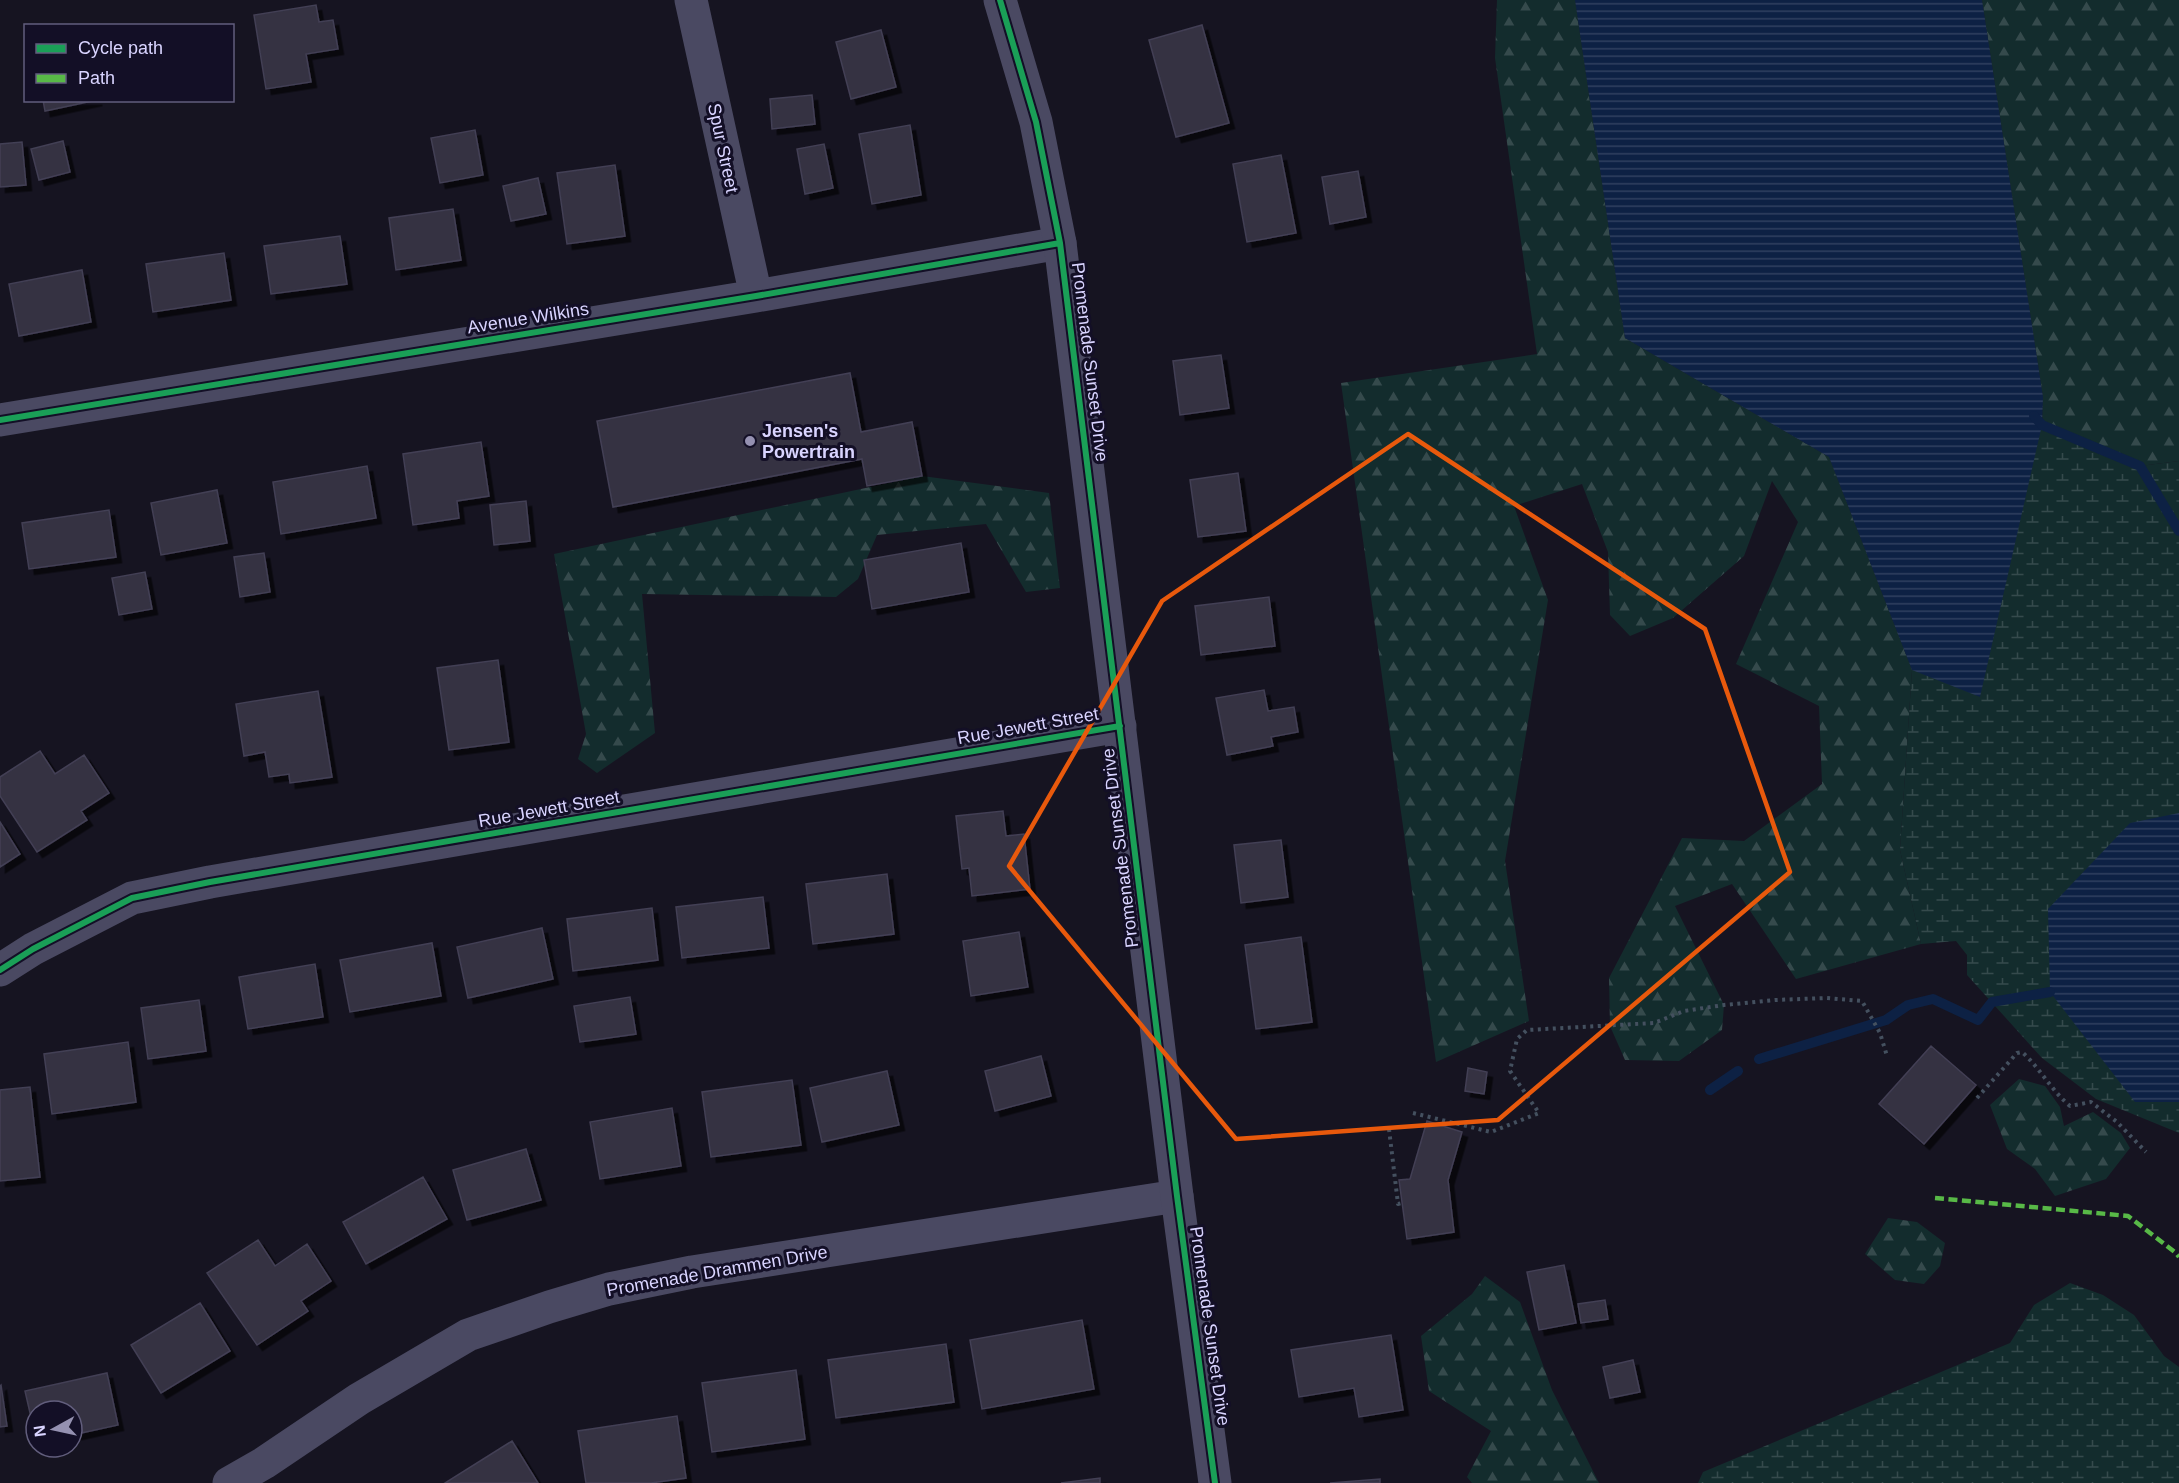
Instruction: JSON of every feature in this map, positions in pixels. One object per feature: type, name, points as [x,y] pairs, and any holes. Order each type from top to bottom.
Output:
[{"type":"street","name":"Spur Street","points":[[691,0],[756,296]]},
{"type":"street","name":"Promenade Sunset Drive","points":[[1000,0],[1036,122],[1060,243],[1177,1196],[1215,1483]]},
{"type":"street","name":"Avenue Wilkins","points":[[0,420],[756,296],[1060,243]]},
{"type":"street","name":"Rue Jewett Street","points":[[0,970],[33,949],[132,898],[222,880],[1120,726]]},
{"type":"street","name":"Promenade Drammen Drive","points":[[229,1483],[264,1463],[359,1399],[468,1335],[549,1307],[609,1289],[692,1272],[1177,1196]]},
{"type":"path","points":[[1413,1113],[1491,1132],[1539,1113],[1510,1071],[1517,1039],[1527,1030],[1654,1023],[1684,1011],[1724,1005],[1827,998],[1862,1001],[1880,1033],[1887,1056]]},
{"type":"path","points":[[1977,1098],[2017,1053],[2022,1052],[2031,1059],[2061,1098],[2070,1106],[2091,1102],[2117,1122],[2146,1152]]},
{"type":"path","points":[[1389,1129],[1398,1204],[1402,1203]]},
{"type":"highlighted area","points":[[1408,434],[1705,629],[1790,872],[1498,1120],[1236,1139],[1009,866],[1162,601]]},
{"type":"green space","points":[[1497,0],[1575,0],[1625,338],[1829,457],[1912,670],[1900,850],[1921,944],[1796,979],[1732,884],[1675,906],[1724,1005],[1722,1030],[1679,1061],[1625,1060],[1610,1026],[1609,978],[1682,838],[1744,841],[1822,784],[1819,706],[1736,664],[1798,522],[1772,481],[1744,556],[1673,618],[1630,636],[1610,615],[1608,552],[1582,484],[1514,506],[1548,600],[1505,861],[1529,1021],[1436,1062],[1341,383],[1537,354],[1495,58]]},
{"type":"green space","points":[[1575,0],[1982,0],[2043,397],[2042,425],[2140,466],[2179,461],[2179,1133],[2096,1099],[2042,1058],[1967,975],[1967,955],[1956,941],[1921,944],[1900,850],[1912,670],[1829,457],[1625,338]]},
{"type":"green space","points":[[1982,0],[2179,0],[2179,461],[2140,466],[2042,425],[2043,397]]},
{"type":"green space","points":[[922,476],[1049,493],[1060,588],[1026,592],[986,524],[877,535],[858,579],[836,597],[642,594],[655,733],[597,773],[578,759],[586,734],[554,554]]},
{"type":"green space","points":[[2019,1079],[2045,1086],[2060,1107],[2064,1126],[2093,1112],[2121,1133],[2130,1148],[2106,1179],[2055,1196],[2035,1169],[2007,1149],[1990,1105]]},
{"type":"green space","points":[[1888,1218],[1917,1222],[1945,1243],[1940,1266],[1924,1284],[1895,1280],[1865,1254]]},
{"type":"green space","points":[[1485,1276],[1520,1302],[1552,1390],[1599,1483],[1472,1483],[1467,1477],[1491,1431],[1429,1391],[1421,1336],[1472,1294]]},
{"type":"green space","points":[[2070,1283],[2103,1295],[2134,1315],[2164,1356],[2179,1367],[2179,1483],[1698,1483],[1703,1472],[2010,1343],[2034,1305]]},
{"type":"water","points":[[1575,0],[1982,0],[2043,397],[2042,425],[1980,697],[1912,670],[1829,457],[1625,338]]},
{"type":"water","points":[[2179,813],[2179,1102],[2135,1102],[2050,992],[2048,909],[2130,823]]},
{"type":"building","points":[[316,5],[319,22],[333,20],[338,49],[306,54],[311,82],[266,89],[254,15]]},
{"type":"building","points":[[1202,25],[1229,123],[1176,137],[1149,40]]},
{"type":"building","points":[[881,30],[896,87],[851,99],[836,42]]},
{"type":"building","points":[[812,95],[815,124],[772,129],[770,99]]},
{"type":"building","points":[[43,102],[88,102],[45,111]]},
{"type":"building","points":[[910,125],[921,195],[872,204],[859,134]]},
{"type":"building","points":[[475,130],[483,175],[440,183],[431,138]]},
{"type":"building","points":[[63,141],[70,172],[39,180],[31,149]]},
{"type":"building","points":[[22,142],[26,185],[0,187],[0,144]]},
{"type":"building","points":[[824,144],[833,188],[805,194],[797,149]]},
{"type":"building","points":[[1281,155],[1296,233],[1247,242],[1233,164]]},
{"type":"building","points":[[615,165],[625,236],[567,244],[557,173]]},
{"type":"building","points":[[1358,171],[1366,217],[1330,224],[1322,177]]},
{"type":"building","points":[[538,178],[546,214],[511,221],[503,186]]},
{"type":"building","points":[[453,209],[461,260],[396,270],[389,218]]},
{"type":"building","points":[[340,236],[347,284],[271,294],[264,246]]},
{"type":"building","points":[[224,253],[231,300],[153,312],[146,264]]},
{"type":"building","points":[[82,270],[91,322],[19,336],[9,284]]},
{"type":"building","points":[[1221,355],[1229,408],[1180,415],[1173,361]]},
{"type":"building","points":[[850,373],[861,432],[912,422],[922,476],[867,486],[862,459],[613,507],[597,421]]},
{"type":"building","points":[[481,442],[489,496],[457,501],[459,518],[413,525],[403,454]]},
{"type":"building","points":[[367,466],[376,518],[281,534],[273,482]]},
{"type":"building","points":[[1238,473],[1246,531],[1198,537],[1190,480]]},
{"type":"building","points":[[217,490],[227,543],[161,555],[151,503]]},
{"type":"building","points":[[526,501],[530,541],[494,545],[490,505]]},
{"type":"building","points":[[109,510],[116,557],[29,569],[22,523]]},
{"type":"building","points":[[961,543],[969,592],[872,609],[864,560]]},
{"type":"building","points":[[264,553],[270,592],[240,597],[234,557]]},
{"type":"building","points":[[145,572],[152,609],[119,615],[112,578]]},
{"type":"building","points":[[1269,597],[1275,646],[1201,655],[1195,606]]},
{"type":"building","points":[[498,660],[509,742],[449,750],[437,668]]},
{"type":"building","points":[[1264,690],[1268,711],[1294,707],[1298,732],[1271,737],[1273,746],[1227,755],[1216,698]]},
{"type":"building","points":[[318,691],[332,777],[290,783],[289,774],[269,777],[265,752],[244,756],[236,704]]},
{"type":"building","points":[[40,751],[55,774],[84,755],[109,793],[81,811],[87,820],[37,852],[0,796],[0,777]]},
{"type":"building","points":[[1003,811],[1006,836],[1024,834],[1030,889],[972,896],[969,868],[962,869],[956,816]]},
{"type":"building","points":[[0,822],[20,854],[0,867]]},
{"type":"building","points":[[1281,840],[1288,897],[1241,903],[1234,845]]},
{"type":"building","points":[[887,874],[894,934],[813,944],[806,884]]},
{"type":"building","points":[[763,897],[769,948],[682,958],[676,907]]},
{"type":"building","points":[[652,908],[658,960],[573,971],[567,919]]},
{"type":"building","points":[[542,928],[553,979],[468,998],[457,947]]},
{"type":"building","points":[[1019,932],[1028,987],[971,996],[963,941]]},
{"type":"building","points":[[1301,937],[1312,1022],[1256,1029],[1245,945]]},
{"type":"building","points":[[432,943],[441,996],[350,1012],[340,960]]},
{"type":"building","points":[[315,964],[323,1017],[248,1029],[239,977]]},
{"type":"building","points":[[630,997],[636,1034],[580,1042],[574,1006]]},
{"type":"building","points":[[199,1000],[206,1051],[148,1059],[141,1008]]},
{"type":"building","points":[[128,1042],[136,1102],[52,1114],[44,1054]]},
{"type":"building","points":[[1931,1046],[1976,1085],[1924,1144],[1879,1104]]},
{"type":"building","points":[[1041,1056],[1051,1096],[995,1111],[985,1071]]},
{"type":"building","points":[[1468,1068],[1487,1072],[1484,1094],[1465,1091]]},
{"type":"building","points":[[887,1071],[899,1125],[822,1142],[810,1088]]},
{"type":"building","points":[[792,1080],[801,1145],[711,1157],[702,1092]]},
{"type":"building","points":[[30,1087],[40,1177],[0,1181],[0,1090]]},
{"type":"building","points":[[672,1108],[681,1166],[600,1179],[590,1122]]},
{"type":"building","points":[[1427,1121],[1462,1132],[1448,1180],[1454,1232],[1407,1239],[1399,1180],[1410,1179]]},
{"type":"building","points":[[526,1149],[541,1200],[467,1220],[453,1170]]},
{"type":"building","points":[[423,1177],[447,1219],[366,1264],[343,1222]]},
{"type":"building","points":[[258,1240],[275,1266],[307,1244],[331,1281],[301,1301],[308,1311],[257,1345],[207,1273]]},
{"type":"building","points":[[1564,1265],[1576,1323],[1539,1330],[1527,1272]]},
{"type":"building","points":[[1605,1300],[1608,1319],[1581,1323],[1578,1304]]},
{"type":"building","points":[[200,1303],[230,1351],[161,1393],[131,1345]]},
{"type":"building","points":[[1082,1320],[1094,1389],[982,1409],[970,1340]]},
{"type":"building","points":[[1391,1335],[1403,1410],[1359,1417],[1354,1388],[1299,1397],[1291,1350]]},
{"type":"building","points":[[946,1344],[954,1402],[836,1418],[828,1360]]},
{"type":"building","points":[[1633,1360],[1640,1392],[1610,1398],[1603,1367]]},
{"type":"building","points":[[796,1370],[805,1439],[712,1452],[702,1383]]},
{"type":"building","points":[[107,1373],[118,1425],[84,1432],[84,1399],[27,1399],[25,1391]]},
{"type":"building","points":[[0,1386],[7,1426],[0,1427]]},
{"type":"building","points":[[677,1416],[686,1478],[651,1483],[586,1483],[578,1431]]},
{"type":"building","points":[[512,1441],[538,1483],[445,1483]]},
{"type":"building","points":[[1100,1478],[1100,1483],[1061,1483]]},
{"type":"building","points":[[1380,1479],[1380,1483],[1330,1483]]},
{"type":"waterway","points":[[2034,416],[2042,425],[2140,466],[2179,531]]},
{"type":"waterway","points":[[1759,1059],[1886,1020],[1908,1005],[1933,999],[1978,1020],[1992,1002],[2050,992]]},
{"type":"waterway","points":[[1710,1090],[1738,1071]]},
{"type":"marked path","points":[[1935,1198],[2128,1216],[2179,1257]]},
{"type":"cycle path","points":[[1000,0],[1036,122],[1060,243],[1177,1196],[1215,1483]]},
{"type":"cycle path","points":[[0,420],[756,296],[1060,243]]},
{"type":"cycle path","points":[[0,970],[33,949],[132,898],[210,882],[1120,726]]},
{"type":"place","name":"Jensen's Powertrain","points":[[750,441]]}]
